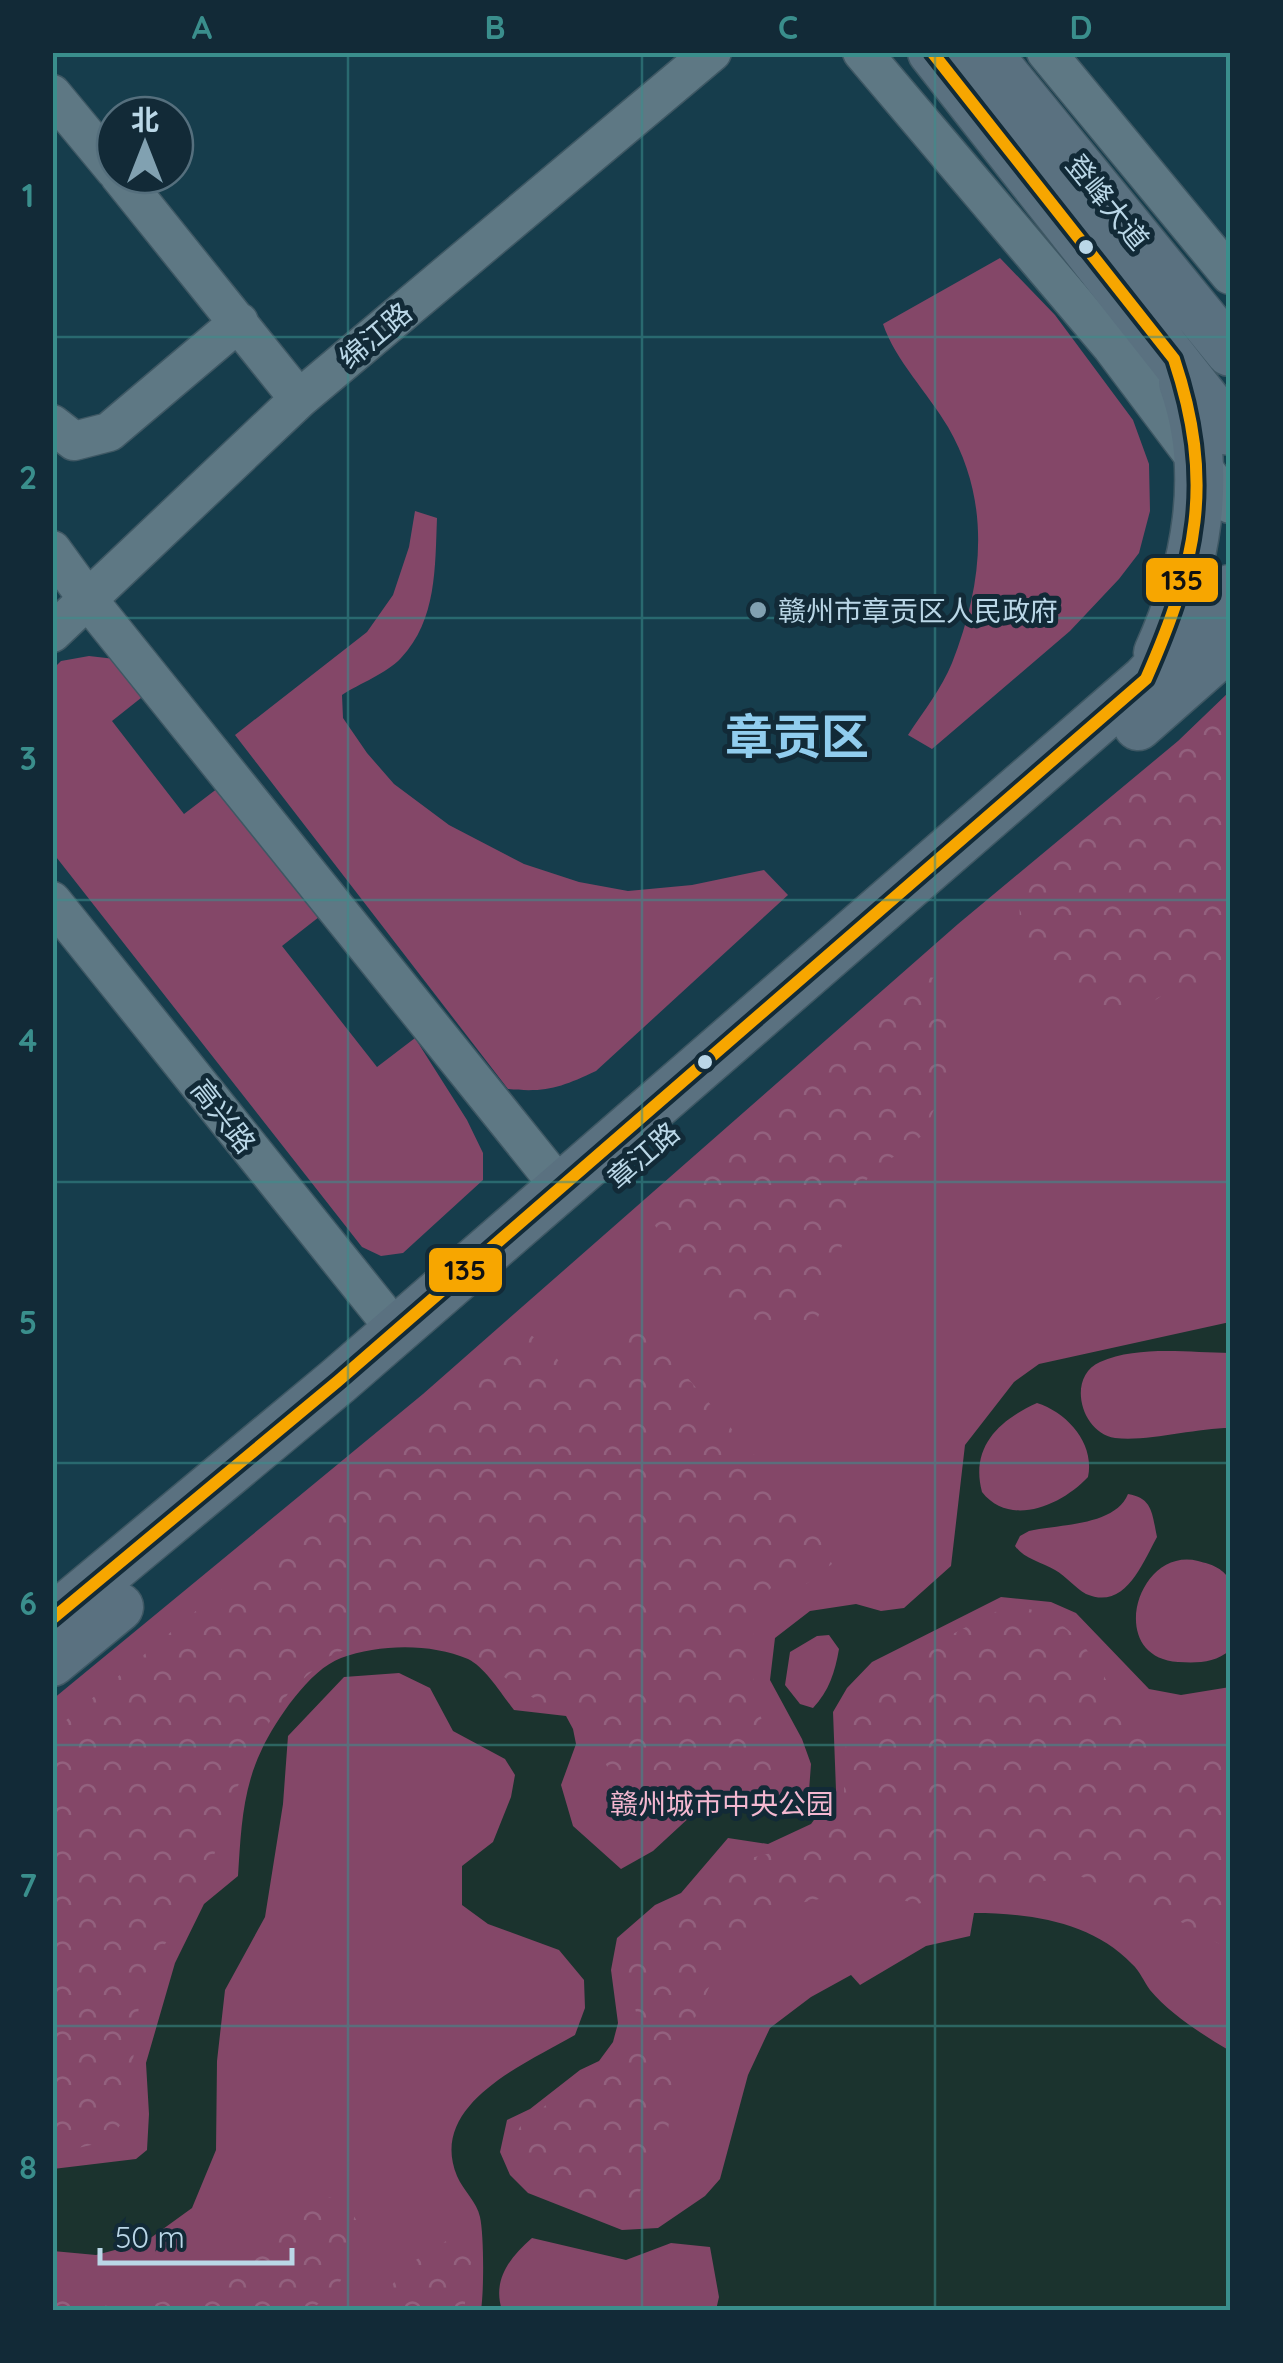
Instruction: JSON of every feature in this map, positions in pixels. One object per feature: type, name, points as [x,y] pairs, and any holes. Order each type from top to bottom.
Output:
[{"type":"main road","name":"登峰大道","points":[[932,52],[1174,359],[1215,447]]},
{"type":"main road","name":"登峰大道","points":[[986,52],[1230,352]]},
{"type":"main road","points":[[1146,678],[1180,597],[1215,447]]},
{"type":"main road","name":"章江路","points":[[52,1620],[396,1330],[1146,678],[1230,589]]},
{"type":"main road","name":"章江路","points":[[52,1662],[370,1395],[1230,645]]},
{"type":"street","name":"绵江路","points":[[52,632],[299,399],[712,52]]},
{"type":"street","points":[[862,52],[1112,347],[1215,447],[1230,504]]},
{"type":"street","points":[[1046,52],[1230,275]]},
{"type":"street","points":[[52,94],[95,146]]},
{"type":"street","points":[[135,195],[299,399]]},
{"type":"street","points":[[52,424],[74,441],[110,432],[239,322]]},
{"type":"street","points":[[52,550],[560,1187]]},
{"type":"street","name":"高兴路","points":[[52,900],[396,1330]]},
{"type":"green space","points":[[1000,258],[1055,315],[1133,420],[1149,464],[1150,511],[1139,553],[1119,579],[1070,631],[932,749],[908,735],[943,682],[963,633],[976,574],[977,514],[972,485],[948,427],[904,363],[883,324]]},
{"type":"green space","points":[[415,511],[437,518],[432,592],[422,627],[395,664],[342,695],[343,718],[394,784],[449,825],[524,864],[579,882],[628,891],[692,885],[764,870],[788,895],[596,1071],[554,1088],[508,1089],[235,735],[367,632],[393,595],[409,547]]},
{"type":"green space","points":[[89,656],[115,659],[146,694],[112,721],[184,814],[218,788],[319,917],[282,946],[377,1067],[415,1038],[467,1120],[483,1153],[483,1180],[403,1253],[381,1256],[362,1247],[53,853],[53,669],[61,661]]},
{"type":"green space","name":"赣州城市中央公园","points":[[1230,691],[1230,2310],[53,2310],[53,1699],[423,1394],[958,924],[1178,741]]},
{"type":"green space","points":[[1230,708],[1230,986],[1167,992],[1128,1019],[1088,1008],[1051,973],[1021,934],[1018,888]]},
{"type":"green space","points":[[928,977],[942,979],[949,1020],[949,1074],[923,1135],[870,1174],[852,1205],[833,1281],[816,1322],[781,1329],[758,1321],[723,1298],[650,1220]]},
{"type":"green space","points":[[634,1316],[808,1517],[832,1564],[806,1584],[786,1573],[762,1597],[749,1653],[771,1770],[718,1782],[613,1779],[590,1731],[525,1693],[461,1644],[400,1634],[368,1639],[328,1657],[289,1692],[254,1746],[226,1816],[205,1885],[142,1978],[127,2116],[108,2141],[52,2154],[52,1732],[528,1332],[570,1371]]},
{"type":"green space","points":[[1007,1606],[1031,1609],[1070,1632],[1099,1668],[1131,1732],[1170,1752],[1230,1759],[1230,1950],[1181,1922],[1078,1875],[916,1904],[866,1889],[791,1905],[725,1953],[679,2052],[667,2137],[655,2169],[629,2207],[574,2197],[544,2183],[532,2173],[512,2140],[523,2122],[575,2084],[621,2058],[637,2017],[623,1952],[664,1921],[722,1865],[808,1844],[837,1818],[844,1796],[849,1729],[861,1695],[912,1655]]},
{"type":"green space","points":[[328,2197],[344,2201],[357,2221],[363,2245],[333,2293],[310,2310],[132,2310],[223,2285],[265,2244]]},
{"type":"green space","points":[[467,2228],[475,2235],[464,2310],[370,2310],[411,2263]]},
{"type":"green space","points":[[53,2297],[132,2310],[53,2310]]},
{"type":"shaded area","points":[[1230,1322],[1230,1353],[1165,1351],[1115,1357],[1089,1369],[1081,1391],[1086,1416],[1103,1434],[1115,1438],[1230,1428],[1230,1580],[1212,1565],[1177,1561],[1159,1570],[1146,1585],[1138,1604],[1136,1624],[1142,1642],[1155,1656],[1178,1662],[1206,1661],[1230,1650],[1230,1687],[1181,1695],[1149,1689],[1076,1613],[1051,1602],[1001,1597],[872,1662],[847,1688],[833,1712],[836,1790],[811,1824],[768,1844],[728,1838],[681,1893],[655,1905],[617,1938],[611,1970],[618,2023],[613,2042],[599,2061],[580,2070],[530,2109],[507,2120],[500,2152],[510,2175],[528,2193],[622,2230],[658,2228],[705,2196],[720,2179],[748,2075],[770,2028],[811,1997],[851,1975],[860,1985],[926,1946],[970,1936],[974,1913],[1038,1918],[1079,1929],[1116,1950],[1167,2007],[1230,2051],[1230,2310],[716,2310],[719,2297],[710,2247],[671,2243],[626,2260],[532,2238],[501,2279],[502,2310],[481,2310],[480,2217],[457,2176],[451,2150],[456,2128],[468,2107],[487,2089],[575,2035],[585,2008],[584,1980],[559,1950],[488,1924],[462,1905],[462,1866],[493,1842],[511,1797],[515,1775],[505,1759],[453,1731],[430,1688],[399,1673],[344,1677],[288,1736],[283,1804],[265,1917],[225,1990],[217,2061],[216,2150],[192,2208],[145,2242],[96,2255],[53,2251],[53,2169],[136,2159],[147,2150],[146,2063],[175,1963],[204,1904],[238,1876],[244,1811],[255,1764],[285,1711],[317,1673],[341,1658],[372,1650],[438,1650],[474,1663],[514,1710],[566,1716],[576,1744],[561,1785],[573,1826],[621,1869],[653,1851],[692,1815],[787,1808],[809,1791],[811,1764],[770,1680],[775,1638],[810,1611],[856,1604],[881,1611],[904,1608],[951,1566],[965,1445],[1014,1382],[1039,1364]],"holes":[[[1037,1403],[1059,1414],[1077,1431],[1087,1453],[1088,1477],[1050,1504],[1036,1509],[1007,1509],[982,1492],[980,1461],[1000,1427]],[[1128,1494],[1147,1503],[1157,1537],[1130,1582],[1111,1596],[1086,1594],[1015,1546],[1020,1536],[1029,1531],[1099,1518],[1121,1504]],[[829,1635],[839,1649],[830,1681],[813,1708],[800,1704],[785,1685],[790,1652],[817,1636]]]},
{"type":"transit line","name":"135","points":[[52,1619],[338,1381],[1146,679],[1178,597],[1194,522],[1194,445],[1174,359],[932,52]]},
{"type":"place","name":"赣州市章贡区人民政府","points":[[758,610]]},
{"type":"district","name":"章贡区","points":[[797,736]]}]
